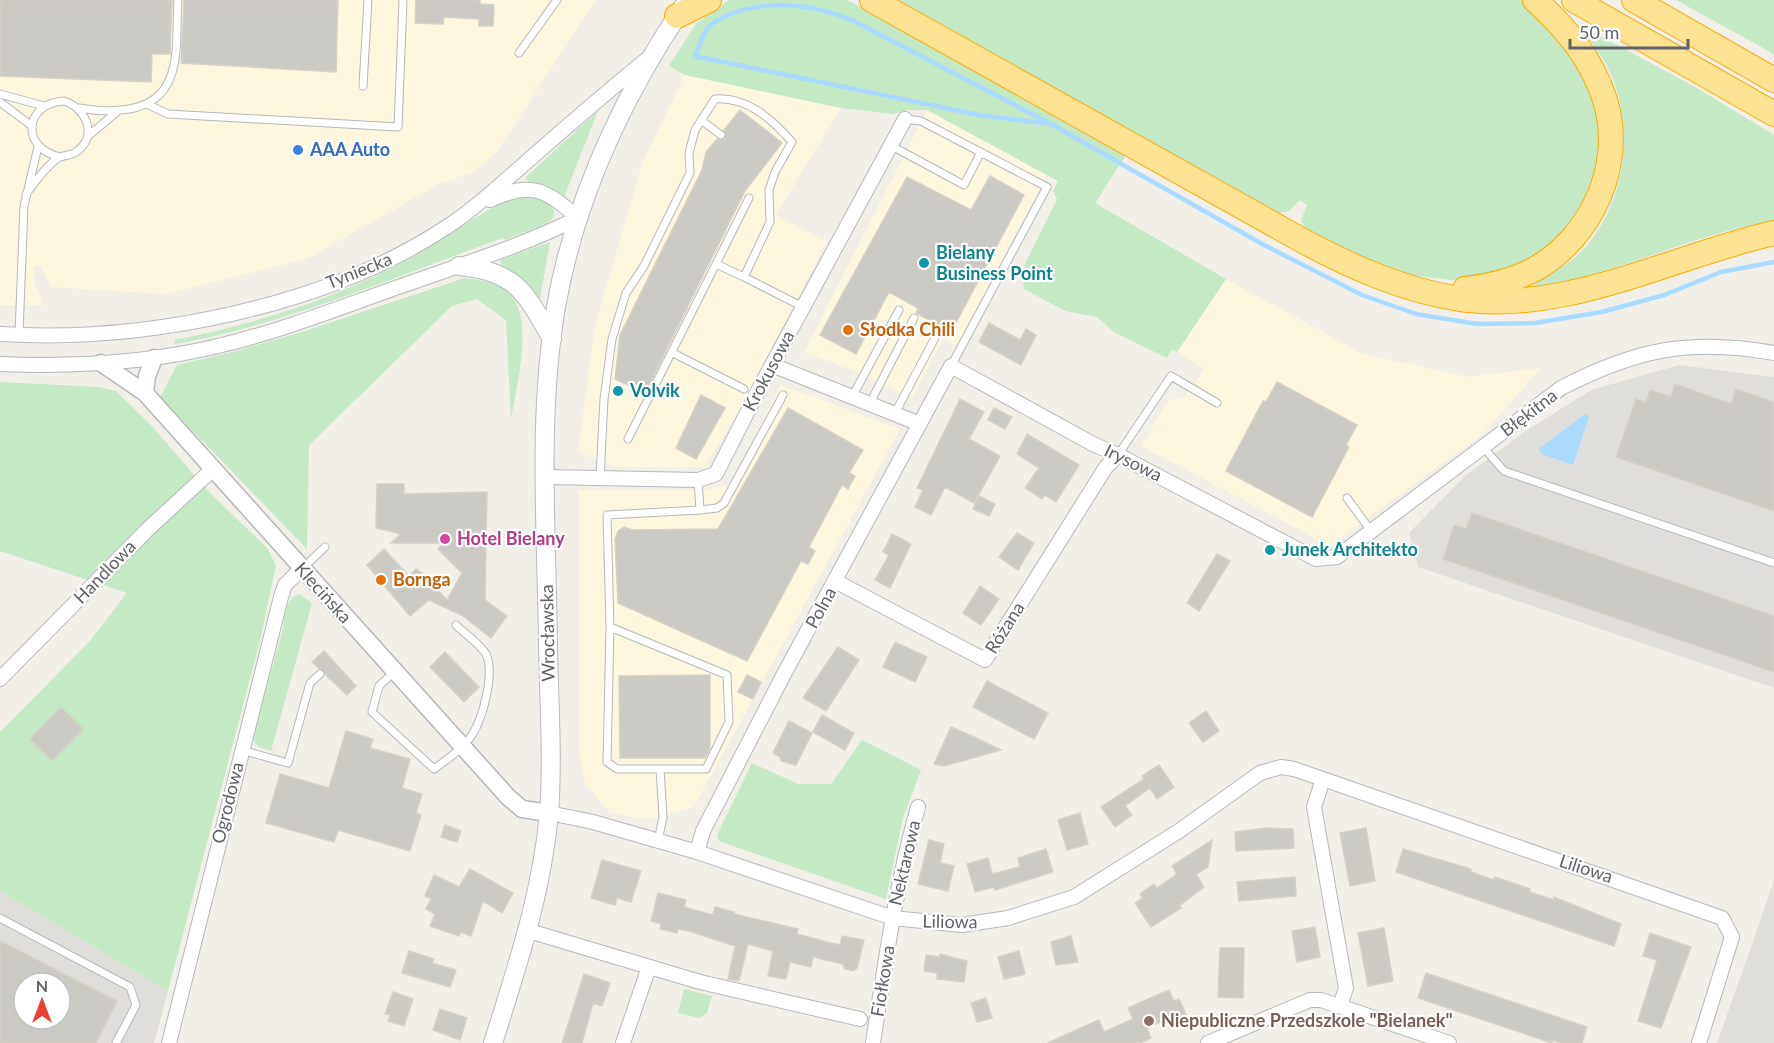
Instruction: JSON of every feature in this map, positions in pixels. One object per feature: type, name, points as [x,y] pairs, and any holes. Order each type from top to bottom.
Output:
[{"type":"highway","points":[[680,6],[709,0]]},
{"type":"highway","points":[[1418,289],[1464,289],[1501,284],[1535,269],[1552,259],[1575,236],[1598,199],[1610,155],[1610,121],[1605,99],[1584,54],[1564,28],[1535,0]]},
{"type":"highway","points":[[1574,0],[1774,114]]},
{"type":"highway","points":[[1634,0],[1774,80]]},
{"type":"highway","points":[[878,1],[1316,248],[1376,276],[1418,289],[1467,300],[1530,299],[1601,284],[1730,243],[1774,232]]},
{"type":"main road","name":"Wrocławska","points":[[494,1043],[529,931],[540,882],[549,813],[546,477],[552,339],[563,275],[578,218],[604,148],[680,6]]},
{"type":"main road","points":[[459,266],[500,273],[512,282],[531,304],[552,339]]},
{"type":"street","name":"Tyniecka","points":[[0,334],[128,332],[165,328],[221,317],[294,296],[358,273],[420,244],[480,204],[653,54]]},
{"type":"street","name":"Krokusowa","points":[[698,480],[716,474],[905,119]]},
{"type":"street","points":[[480,204],[513,189],[537,189],[549,195],[578,218]]},
{"type":"street","name":"Tyniecka","points":[[0,364],[101,363],[154,358],[214,347],[263,333],[459,266],[543,235],[578,218]]},
{"type":"street","name":"Błękitna","points":[[1316,559],[1336,557],[1561,388],[1610,365],[1662,349],[1695,346],[1774,353]]},
{"type":"street","points":[[145,393],[147,376],[154,358]]},
{"type":"street","name":"Klecińska","points":[[101,363],[145,393],[508,797],[522,809],[549,813]]},
{"type":"street","points":[[772,365],[895,412],[920,424]]},
{"type":"street","name":"Polna","points":[[697,852],[703,831],[720,797],[951,366]]},
{"type":"street","name":"Irysowa","points":[[951,366],[1093,444],[1118,454],[1316,559]]},
{"type":"street","name":"Różana","points":[[836,581],[985,660],[1100,476],[1118,454]]},
{"type":"street","name":"Handlowa","points":[[0,679],[148,529],[213,469]]},
{"type":"street","points":[[546,477],[698,480]]},
{"type":"street","name":"Ogrodowa","points":[[169,1043],[283,590],[288,580],[301,569]]},
{"type":"street","name":"Liliowa","points":[[549,813],[593,822],[697,852],[892,918],[936,924],[985,923],[1074,897],[1179,831],[1269,769],[1294,769],[1722,918],[1732,937],[1731,945],[1699,1043]]},
{"type":"street","points":[[1323,778],[1314,807],[1346,988],[1340,1006]]},
{"type":"street","name":"Nektarowa","points":[[892,918],[906,849],[918,807]]},
{"type":"street","name":"Fiołkowa","points":[[873,1043],[892,918]]},
{"type":"street","points":[[529,931],[649,967],[860,1019]]},
{"type":"street","points":[[623,1043],[649,967]]},
{"type":"street","points":[[1208,1043],[1299,1003],[1321,1000],[1449,1043]]},
{"type":"lane","points":[[118,111],[87,136],[78,151],[60,157],[49,155],[38,147],[33,137],[32,126],[36,113],[44,106],[64,101],[79,108],[118,111],[149,105],[160,97],[172,75],[178,0]]},
{"type":"lane","points":[[363,86],[368,0]]},
{"type":"lane","points":[[149,105],[168,114],[398,127],[403,0]]},
{"type":"lane","points":[[519,53],[557,0]]},
{"type":"lane","points":[[0,94],[44,106]]},
{"type":"lane","points":[[600,477],[604,399],[612,339],[626,293],[645,266],[690,173],[689,153],[695,130],[715,99],[731,98],[752,106],[792,142],[775,172],[769,190],[770,222],[744,277]]},
{"type":"lane","points":[[0,102],[32,126]]},
{"type":"lane","points":[[79,108],[87,120],[87,136]]},
{"type":"lane","points":[[905,119],[921,121],[1047,187],[951,366]]},
{"type":"lane","points":[[701,120],[721,135]]},
{"type":"lane","points":[[890,145],[964,185],[981,152]]},
{"type":"lane","points":[[19,335],[26,194],[38,147]]},
{"type":"lane","points":[[26,194],[60,157]]},
{"type":"lane","points":[[628,439],[749,198]]},
{"type":"lane","points":[[716,264],[803,307]]},
{"type":"lane","points":[[852,397],[899,310]]},
{"type":"lane","points":[[870,403],[914,318]]},
{"type":"lane","points":[[895,412],[936,336]]},
{"type":"lane","points":[[673,353],[744,390]]},
{"type":"lane","points":[[1118,454],[1171,376],[1217,403]]},
{"type":"lane","points":[[610,627],[727,675],[729,722],[706,769],[617,769],[607,762],[610,627],[607,515],[717,508],[724,503],[783,395]]},
{"type":"lane","points":[[1483,447],[1504,471],[1774,563]]},
{"type":"lane","points":[[698,480],[700,510]]},
{"type":"lane","points":[[1347,498],[1371,531]]},
{"type":"lane","points":[[301,569],[325,547]]},
{"type":"lane","points":[[394,672],[379,686],[372,712],[434,769],[462,746],[473,733],[485,699],[489,665],[485,652],[456,625]]},
{"type":"lane","points":[[241,750],[288,763],[310,683],[320,674]]},
{"type":"lane","points":[[658,841],[663,817],[660,769]]},
{"type":"lane","points":[[0,918],[130,987],[136,1005],[116,1043]]},
{"type":"shaded area","points":[[0,0],[596,0],[496,153],[473,172],[441,183],[307,259],[167,294],[51,287],[40,266],[35,266],[34,282],[44,305],[0,305]]},
{"type":"shaded area","points":[[685,75],[841,108],[776,215],[827,241],[743,404],[705,467],[616,467],[578,452],[595,325],[643,161]]},
{"type":"shaded area","points":[[927,110],[1047,175],[956,346],[943,339],[912,399],[857,372],[804,352]]},
{"type":"shaded area","points":[[1226,279],[1363,354],[1468,377],[1541,368],[1483,434],[1330,546],[1141,446],[1169,400],[1184,398],[1204,369],[1177,352]]},
{"type":"shaded area","points":[[1679,365],[1774,377],[1774,688],[1418,567],[1409,533],[1466,475],[1526,431],[1591,390]]},
{"type":"shaded area","points":[[781,385],[900,429],[694,807],[648,819],[610,813],[584,782],[579,750],[579,490],[706,490],[723,485],[729,488]]},
{"type":"shaded area","points":[[1774,880],[1774,1043],[1717,1043],[1757,930]]},
{"type":"shaded area","points":[[0,891],[168,991],[154,1043],[0,1043]]},
{"type":"green space","points":[[729,0],[847,0],[884,18],[1126,155],[1095,203],[1226,279],[1177,352],[1172,349],[1167,358],[1114,332],[1097,317],[1065,311],[1024,289],[1022,270],[1057,199],[1053,191],[1058,181],[927,110],[908,110],[893,114],[841,108],[685,75],[669,66],[696,24]]},
{"type":"green space","points":[[899,0],[1522,0],[1559,34],[1599,101],[1599,175],[1573,227],[1519,269],[1460,281],[1409,275],[1363,259],[1307,230],[1301,221],[1307,205],[1300,200],[1288,212],[1276,213]]},
{"type":"green space","points":[[1676,0],[1774,0],[1774,55],[1765,49]]},
{"type":"green space","points":[[1578,24],[1697,88],[1774,135],[1774,221],[1713,235],[1593,274],[1532,287],[1574,258],[1595,235],[1607,215],[1621,170],[1624,147],[1619,99],[1604,62]]},
{"type":"green space","points":[[598,111],[564,197],[526,180],[527,176]]},
{"type":"green space","points":[[517,195],[546,203],[554,210],[553,218],[546,224],[504,240],[503,238],[300,312],[175,344],[174,340],[266,318],[354,285],[411,258]]},
{"type":"green space","points":[[550,242],[540,298],[537,299],[524,279],[502,265],[500,260]]},
{"type":"green space","points":[[465,278],[501,287],[513,297],[519,311],[522,348],[511,420],[506,320],[477,299],[452,306],[309,445],[307,549],[160,397],[177,365],[305,331]]},
{"type":"green space","points":[[0,382],[100,387],[116,391],[150,424],[209,492],[267,548],[276,565],[261,637],[168,991],[0,891],[0,732],[89,642],[127,593],[0,551]]},
{"type":"green space","points":[[299,594],[312,603],[271,751],[259,747],[252,739],[268,669],[272,669],[283,629],[285,605],[288,606],[291,598]]},
{"type":"green space","points":[[862,740],[921,770],[903,818],[886,899],[719,841],[717,835],[752,763],[798,784],[831,784]]},
{"type":"green space","points":[[684,989],[712,996],[707,1013],[699,1018],[678,1013]]},
{"type":"water","points":[[1585,414],[1589,417],[1573,465],[1542,454],[1539,449]]},
{"type":"building","points":[[0,0],[172,0],[170,54],[152,54],[151,82],[0,76]]},
{"type":"building","points":[[184,0],[338,0],[336,72],[181,63]]},
{"type":"building","points":[[416,0],[480,0],[480,4],[494,5],[493,26],[479,26],[479,19],[444,17],[443,24],[415,23]]},
{"type":"building","points":[[740,110],[782,143],[745,191],[645,393],[615,379],[620,335],[702,170],[706,152],[717,139],[725,139],[724,130]]},
{"type":"building","name":"Bielany Business Point","points":[[990,176],[1024,195],[951,332],[916,313],[918,308],[889,292],[856,354],[820,335],[907,177],[971,210]]},
{"type":"building","points":[[989,323],[1020,340],[1026,329],[1036,335],[1021,365],[979,342]]},
{"type":"building","points":[[1277,382],[1357,425],[1346,445],[1349,447],[1312,517],[1226,471],[1263,401],[1266,402]]},
{"type":"building","points":[[1675,384],[1731,404],[1736,389],[1774,402],[1774,511],[1616,457],[1636,399],[1646,403],[1650,390],[1671,397]]},
{"type":"building","points":[[701,395],[725,408],[696,459],[676,448]]},
{"type":"building","points":[[960,399],[984,412],[969,439],[1000,456],[974,503],[945,487],[931,515],[915,507],[923,490],[917,488]]},
{"type":"building","points":[[788,408],[863,450],[849,473],[855,476],[848,489],[842,485],[809,547],[815,551],[808,564],[801,561],[747,661],[618,603],[615,539],[618,531],[624,527],[632,530],[718,529]]},
{"type":"building","points":[[994,408],[1012,417],[1005,429],[988,420]]},
{"type":"building","points":[[1027,434],[1079,465],[1056,502],[1045,495],[1042,499],[1025,488],[1039,468],[1017,454]]},
{"type":"building","points":[[377,484],[404,484],[404,494],[487,492],[485,600],[507,616],[491,638],[463,616],[429,600],[410,616],[367,565],[384,549],[409,576],[416,569],[422,573],[447,600],[462,573],[438,549],[444,543],[391,543],[401,534],[376,528]]},
{"type":"building","points":[[979,496],[995,504],[989,516],[973,509]]},
{"type":"building","points":[[1472,513],[1774,616],[1774,672],[1443,559],[1454,525],[1466,529]]},
{"type":"building","points":[[1017,533],[1034,543],[1018,570],[999,557]]},
{"type":"building","points":[[892,534],[911,544],[890,588],[875,580],[889,555],[883,552]]},
{"type":"building","points":[[1217,554],[1230,561],[1199,611],[1187,603]]},
{"type":"building","points":[[980,586],[999,599],[981,625],[963,613]]},
{"type":"building","points":[[895,642],[927,657],[915,682],[883,667]]},
{"type":"building","points":[[838,647],[859,660],[826,711],[803,698]]},
{"type":"building","points":[[324,651],[356,686],[347,695],[312,662]]},
{"type":"building","points":[[445,652],[479,687],[464,702],[430,667]]},
{"type":"building","points":[[710,675],[710,748],[705,758],[620,758],[619,676]]},
{"type":"building","points":[[747,675],[761,682],[753,699],[738,692]]},
{"type":"building","points":[[987,681],[1048,713],[1034,739],[973,707]]},
{"type":"building","points":[[61,707],[83,729],[52,761],[30,739]]},
{"type":"building","points":[[1206,711],[1219,731],[1203,742],[1189,723]]},
{"type":"building","points":[[822,715],[854,733],[845,750],[813,732]]},
{"type":"building","points":[[789,721],[812,733],[796,765],[781,761],[780,757],[773,753]]},
{"type":"building","points":[[951,727],[1001,750],[944,766],[934,764]]},
{"type":"building","points":[[346,731],[373,739],[370,748],[410,759],[402,788],[422,794],[416,813],[421,815],[410,851],[338,830],[334,842],[266,823],[280,774],[329,788]]},
{"type":"building","points":[[1159,765],[1174,787],[1157,799],[1150,788],[1125,806],[1132,815],[1115,827],[1101,807],[1144,779],[1142,776]]},
{"type":"building","points":[[1080,813],[1088,844],[1067,850],[1058,820]]},
{"type":"building","points":[[445,825],[461,831],[457,842],[441,837]]},
{"type":"building","points":[[1266,828],[1293,829],[1294,848],[1236,851],[1235,832]]},
{"type":"building","points":[[1366,828],[1375,881],[1350,886],[1340,833]]},
{"type":"building","points":[[929,840],[944,844],[940,863],[954,866],[948,891],[918,884]]},
{"type":"building","points":[[1212,840],[1208,867],[1196,874],[1204,887],[1179,906],[1181,908],[1151,927],[1135,903],[1143,898],[1140,894],[1154,884],[1157,888],[1177,874],[1172,866]]},
{"type":"building","points":[[1046,849],[1053,872],[995,890],[994,887],[975,892],[967,864],[988,858],[992,874],[1020,867],[1018,858]]},
{"type":"building","points":[[1403,849],[1471,869],[1471,872],[1494,880],[1495,877],[1554,900],[1554,897],[1621,924],[1614,946],[1396,872]]},
{"type":"building","points":[[602,860],[641,871],[631,902],[617,898],[615,905],[591,898]]},
{"type":"building","points":[[470,869],[513,893],[502,913],[483,901],[471,936],[461,932],[459,936],[430,926],[435,914],[426,909],[431,899],[425,896],[434,875],[459,887]]},
{"type":"building","points":[[1295,877],[1296,896],[1239,901],[1237,882]]},
{"type":"building","points":[[658,893],[686,900],[684,907],[713,915],[715,907],[734,912],[734,914],[798,929],[797,934],[840,945],[842,936],[864,940],[857,968],[853,971],[845,969],[843,964],[813,957],[811,967],[790,962],[786,979],[768,976],[773,951],[748,944],[739,981],[728,979],[735,946],[689,931],[678,929],[677,933],[660,929],[661,924],[651,921]]},
{"type":"building","points":[[1315,927],[1320,957],[1297,962],[1292,931]]},
{"type":"building","points":[[1384,928],[1393,981],[1368,986],[1358,933]]},
{"type":"building","points":[[1650,933],[1691,947],[1661,1028],[1638,1021],[1657,960],[1643,956]]},
{"type":"building","points":[[1071,936],[1078,962],[1056,965],[1051,942]]},
{"type":"building","points":[[0,941],[58,971],[12,971],[12,1031],[72,1031],[72,978],[117,1001],[96,1043],[0,1043]]},
{"type":"building","points":[[1220,948],[1244,948],[1243,998],[1218,997]]},
{"type":"building","points":[[409,951],[434,959],[432,963],[456,970],[450,987],[402,973]]},
{"type":"building","points":[[1019,951],[1025,974],[1004,979],[998,957]]},
{"type":"building","points":[[940,954],[967,961],[964,982],[937,979],[937,973],[924,971],[926,955],[940,957]]},
{"type":"building","points":[[1426,973],[1587,1027],[1582,1043],[1562,1043],[1552,1040],[1552,1043],[1418,998]]},
{"type":"building","points":[[584,974],[610,983],[602,1006],[593,1003],[582,1043],[562,1043]]},
{"type":"building","points":[[1169,990],[1174,1001],[1179,999],[1189,1021],[1176,1027],[1171,1017],[1147,1028],[1151,1038],[1140,1043],[1047,1043],[1099,1020],[1104,1032],[1133,1019],[1128,1008]]},
{"type":"building","points":[[393,992],[413,999],[404,1026],[388,1021],[390,1015],[385,1014]]},
{"type":"building","points":[[986,998],[992,1018],[977,1022],[971,1003]]},
{"type":"building","points":[[440,1009],[467,1018],[460,1040],[433,1030]]},
{"type":"waterway","points":[[1051,124],[979,115],[695,56],[709,26],[739,11],[768,6],[796,6],[824,11],[852,20],[1051,124],[1264,245],[1362,295],[1416,314],[1477,324],[1535,323],[1602,312],[1664,295],[1721,272],[1774,262]]},
{"type":"place","name":"AAA Auto","points":[[298,150]]},
{"type":"place","name":"Bielany Business Point","points":[[924,263]]},
{"type":"place","name":"Słodka Chili","points":[[848,330]]},
{"type":"place","name":"Volvik","points":[[618,391]]},
{"type":"place","name":"Hotel Bielany","points":[[445,539]]},
{"type":"place","name":"Junek Architekto","points":[[1270,550]]},
{"type":"place","name":"Bornga","points":[[381,580]]},
{"type":"place","name":"Niepubliczne Przedszkole \"Bielanek\"","points":[[1149,1021]]}]
